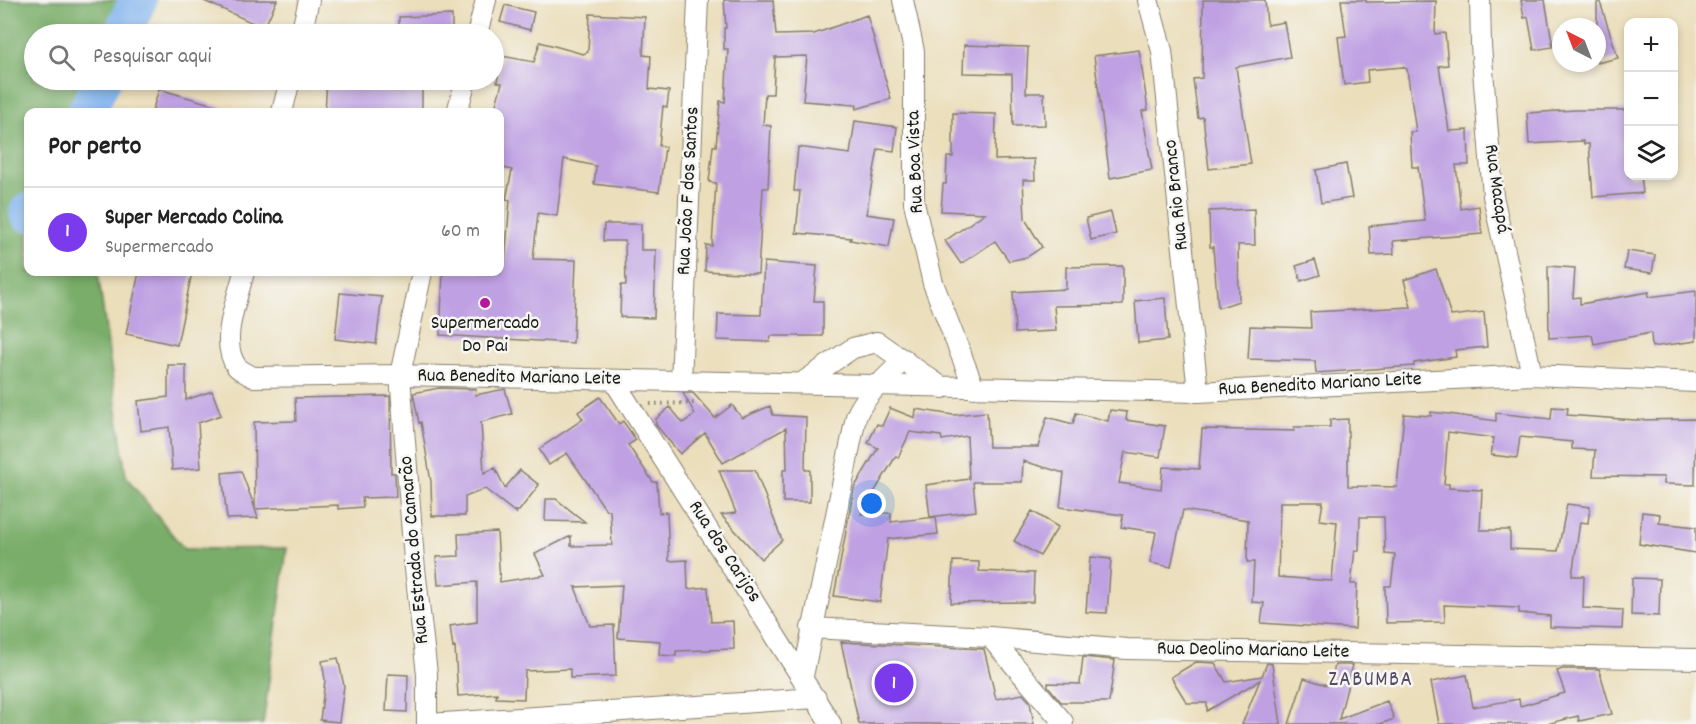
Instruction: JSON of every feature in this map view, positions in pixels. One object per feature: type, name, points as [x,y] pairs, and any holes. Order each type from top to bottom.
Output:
[{"type":"street","points":[[303,24],[309,0]]},
{"type":"street","points":[[480,24],[486,0]]},
{"type":"street","name":"Rua João F dos Santos","points":[[681,381],[698,0]]},
{"type":"street","name":"Rua Boa Vista","points":[[903,0],[914,51],[914,203],[933,283],[974,388]]},
{"type":"street","name":"Rua Rio Branco","points":[[1148,0],[1162,51],[1198,392]]},
{"type":"street","name":"Rua Macapá","points":[[1480,0],[1481,45],[1493,196],[1532,375]]},
{"type":"street","points":[[283,108],[288,90]]},
{"type":"street","points":[[458,108],[462,90]]},
{"type":"street","name":"Rua Benedito Mariano Leite","points":[[243,276],[229,333],[230,352],[238,368],[253,377],[400,375],[1198,392],[1532,375],[1696,382]]},
{"type":"street","name":"Rua Estrada do Camarão","points":[[421,276],[400,375],[414,560],[427,675],[428,724]]},
{"type":"street","points":[[803,382],[853,348],[877,342],[943,388]]},
{"type":"street","points":[[853,348],[850,372],[857,386]]},
{"type":"street","points":[[802,676],[856,417],[866,398],[881,386],[904,359]]},
{"type":"street","name":"Rua dos Carijos","points":[[614,381],[831,724]]},
{"type":"street","name":"Rua Deolino Mariano Leite","points":[[811,628],[990,637],[1127,649],[1696,659]]},
{"type":"street","points":[[990,637],[1063,722]]},
{"type":"street","points":[[428,724],[816,698]]},
{"type":"green space","points":[[0,0],[156,0],[144,24],[24,24],[24,90],[112,90],[102,108],[24,108],[24,276],[99,276],[126,477],[184,549],[287,548],[263,724],[0,724]]},
{"type":"building","points":[[202,0],[277,0],[266,24],[255,24]]},
{"type":"building","points":[[724,0],[773,0],[776,35],[814,34],[867,15],[891,99],[856,109],[857,105],[803,101],[807,56],[775,57],[773,94],[765,94],[763,125],[771,126],[768,188],[763,188],[758,274],[705,271],[706,245],[712,246],[716,183],[709,182],[713,146],[716,146],[720,101],[725,102],[728,49],[724,49],[724,28],[726,28]]},
{"type":"building","points":[[1203,0],[1265,0],[1267,25],[1284,22],[1290,57],[1236,67],[1251,164],[1209,169],[1203,117],[1198,118],[1193,79],[1202,78]]},
{"type":"building","points":[[1341,0],[1436,1],[1435,34],[1445,33],[1448,65],[1439,66],[1449,131],[1468,130],[1469,165],[1456,165],[1461,209],[1479,206],[1482,234],[1393,241],[1394,254],[1371,255],[1369,226],[1425,221],[1418,167],[1412,167],[1410,132],[1416,132],[1407,69],[1403,67],[1367,70],[1368,82],[1344,85],[1338,37],[1346,36]]},
{"type":"building","points":[[1521,0],[1545,0],[1552,47],[1534,50],[1528,17],[1524,18]]},
{"type":"building","points":[[1600,2],[1605,18],[1597,18],[1597,3]]},
{"type":"building","points":[[505,5],[534,12],[530,30],[500,22]]},
{"type":"building","points":[[590,14],[645,17],[643,55],[651,56],[649,89],[669,91],[667,107],[663,106],[659,146],[665,147],[659,192],[594,184],[596,166],[564,159],[557,216],[538,213],[533,259],[576,260],[573,343],[440,335],[443,276],[504,276],[510,200],[506,199],[512,170],[504,168],[504,108],[495,108],[500,90],[504,90],[504,56],[534,62],[540,42],[583,54],[588,52]]},
{"type":"building","points":[[452,15],[452,24],[399,24],[399,17]]},
{"type":"building","points":[[1606,21],[1618,58],[1606,61]]},
{"type":"building","points":[[964,45],[1028,47],[1026,93],[1044,93],[1045,125],[1013,126],[1012,74],[963,73]]},
{"type":"building","points":[[1139,50],[1148,110],[1142,111],[1152,170],[1110,178],[1094,56]]},
{"type":"building","points":[[159,90],[162,90],[224,108],[153,108]]},
{"type":"building","points":[[326,90],[422,90],[422,108],[325,108]]},
{"type":"building","points":[[1624,110],[1624,180],[1641,180],[1643,193],[1593,197],[1589,144],[1584,144],[1583,141],[1529,144],[1527,113]]},
{"type":"building","points":[[953,113],[996,114],[995,160],[1034,159],[1035,180],[1023,180],[1025,219],[1042,247],[1027,257],[1009,261],[995,241],[961,264],[945,241],[985,213],[941,211],[943,184],[946,184],[947,157],[953,157]]},
{"type":"building","points":[[855,121],[897,127],[894,151],[878,149],[866,214],[894,218],[889,247],[850,240],[851,238],[796,233],[800,191],[794,191],[798,147],[850,154]]},
{"type":"building","points":[[1346,164],[1352,198],[1321,203],[1316,170]]},
{"type":"building","points":[[1254,209],[1255,245],[1238,245],[1239,301],[1218,308],[1213,247],[1210,247],[1209,211]]},
{"type":"building","points":[[1111,212],[1116,234],[1091,240],[1086,218]]},
{"type":"building","points":[[604,224],[641,224],[641,250],[656,250],[654,318],[620,317],[621,285],[626,285],[625,241],[603,241]]},
{"type":"building","points":[[1627,251],[1655,255],[1652,273],[1624,269]]},
{"type":"building","points":[[1315,260],[1320,275],[1301,281],[1296,266]]},
{"type":"building","points":[[764,262],[817,266],[814,301],[823,301],[823,336],[771,336],[770,342],[717,340],[718,314],[761,315]]},
{"type":"building","points":[[1123,266],[1123,305],[1054,306],[1056,331],[1015,333],[1013,292],[1066,289],[1066,267]]},
{"type":"building","points":[[1548,266],[1575,268],[1573,298],[1580,297],[1580,304],[1649,292],[1648,297],[1696,291],[1696,341],[1652,347],[1651,333],[1594,344],[1592,335],[1549,338]]},
{"type":"building","points":[[1436,269],[1451,316],[1484,312],[1487,347],[1455,350],[1456,357],[1414,363],[1414,366],[1316,373],[1315,361],[1248,359],[1250,326],[1311,328],[1310,312],[1411,307],[1404,280]]},
{"type":"building","points":[[138,276],[191,276],[177,345],[126,334]]},
{"type":"building","points":[[340,293],[382,297],[376,344],[335,339]]},
{"type":"building","points":[[1165,298],[1168,340],[1138,343],[1135,301]]},
{"type":"building","points":[[168,365],[186,365],[186,400],[212,391],[221,415],[198,423],[201,468],[172,470],[169,427],[141,431],[138,401],[168,397]]},
{"type":"building","points":[[439,388],[476,389],[475,395],[505,389],[512,414],[481,422],[484,473],[495,468],[505,488],[520,470],[539,485],[519,511],[515,511],[517,514],[485,489],[465,497],[465,516],[432,516],[431,482],[421,422],[419,423],[413,393]]},
{"type":"building","points":[[683,393],[693,393],[715,418],[732,405],[742,418],[770,406],[773,415],[806,417],[805,470],[810,470],[810,502],[783,502],[783,470],[787,470],[786,428],[723,463],[705,433],[680,454],[656,425],[656,419],[670,407],[683,423],[695,414]]},
{"type":"building","points":[[390,396],[391,473],[395,473],[396,497],[362,498],[363,507],[338,509],[338,505],[255,509],[258,518],[227,519],[222,473],[241,471],[255,508],[254,422],[296,421],[295,398]]},
{"type":"building","points":[[600,397],[619,424],[623,421],[636,440],[628,445],[653,482],[657,482],[659,513],[667,512],[669,561],[687,560],[688,589],[708,587],[711,622],[733,621],[734,649],[676,651],[676,656],[659,655],[660,641],[618,638],[622,585],[575,587],[590,626],[614,625],[616,676],[570,678],[570,669],[525,671],[524,699],[496,698],[497,693],[458,696],[455,647],[453,648],[450,626],[477,622],[477,582],[438,585],[436,557],[459,556],[458,534],[497,532],[500,582],[545,575],[535,554],[571,536],[571,546],[612,545],[610,510],[606,510],[567,453],[549,465],[539,449],[583,419],[578,412]]},
{"type":"building","points":[[1552,407],[1568,408],[1567,415],[1635,420],[1696,419],[1695,485],[1664,484],[1664,477],[1593,476],[1595,450],[1572,449],[1572,442],[1520,437],[1517,458],[1491,455],[1494,438],[1448,432],[1444,484],[1449,484],[1449,488],[1482,490],[1480,530],[1510,530],[1510,549],[1558,551],[1567,504],[1590,507],[1588,523],[1580,522],[1572,576],[1584,576],[1583,608],[1623,610],[1622,629],[1550,627],[1550,616],[1519,613],[1519,608],[1444,605],[1445,622],[1386,623],[1385,586],[1391,586],[1395,555],[1385,554],[1384,517],[1360,517],[1359,551],[1355,550],[1351,584],[1357,584],[1355,629],[1261,623],[1264,603],[1252,602],[1254,562],[1247,562],[1248,520],[1183,510],[1171,567],[1150,563],[1156,532],[1121,527],[1123,515],[1060,507],[1064,473],[1023,461],[1022,482],[973,482],[976,511],[930,517],[926,485],[969,479],[967,436],[942,440],[941,436],[910,432],[898,458],[896,456],[861,514],[891,513],[891,522],[936,517],[938,534],[888,539],[880,602],[834,596],[854,488],[878,448],[868,443],[877,424],[882,426],[890,408],[915,418],[916,409],[953,415],[987,412],[989,447],[1038,447],[1047,417],[1073,424],[1076,413],[1108,421],[1110,410],[1127,412],[1126,420],[1165,426],[1160,457],[1125,452],[1119,483],[1161,489],[1163,467],[1199,469],[1202,429],[1294,431],[1294,427],[1330,427],[1330,420],[1348,419],[1348,486],[1397,487],[1404,414],[1431,416],[1431,412],[1496,421],[1496,413],[1551,419]],"holes":[[[1280,502],[1323,502],[1320,520],[1337,522],[1332,581],[1278,577]]]},
{"type":"building","points":[[719,470],[755,470],[782,540],[761,559],[721,515],[736,513]]},
{"type":"building","points":[[546,499],[556,499],[585,522],[545,521]]},
{"type":"building","points":[[1032,511],[1058,527],[1040,556],[1014,541]]},
{"type":"building","points":[[1642,512],[1660,514],[1659,523],[1696,527],[1696,553],[1639,544]]},
{"type":"building","points":[[1090,557],[1111,559],[1107,613],[1086,612]]},
{"type":"building","points":[[953,561],[979,562],[979,571],[1034,573],[1033,602],[951,603]]},
{"type":"building","points":[[1632,578],[1660,579],[1659,616],[1631,615]]},
{"type":"building","points":[[841,642],[984,649],[996,699],[1023,694],[1030,702],[1034,724],[859,724]]},
{"type":"building","points":[[1083,657],[1115,660],[1109,702],[1061,702],[1048,686],[1048,683],[1080,684]]},
{"type":"building","points":[[338,658],[344,686],[339,722],[320,720],[325,680],[322,661]]},
{"type":"building","points":[[1196,662],[1215,663],[1226,682],[1262,676],[1267,663],[1272,664],[1281,724],[1242,724],[1260,680],[1207,711],[1207,703],[1187,703],[1171,677]]},
{"type":"building","points":[[1335,665],[1353,665],[1339,719],[1387,701],[1394,719],[1380,724],[1289,724],[1304,678],[1330,686]]},
{"type":"building","points":[[1599,669],[1612,714],[1579,721],[1578,716],[1547,724],[1439,724],[1431,682],[1467,675],[1473,707],[1519,699],[1520,706],[1565,693],[1557,671]]},
{"type":"building","points":[[388,674],[408,675],[407,712],[386,711]]},
{"type":"waterway","points":[[127,24],[138,0]]},
{"type":"waterway","points":[[88,108],[97,90]]},
{"type":"place","name":"Supermercado Do Pai","points":[[485,303]]},
{"type":"place","name":"Super Mercado Colina","points":[[894,683]]},
{"type":"district","name":"ZABUMBA","points":[[1371,681]]}]
